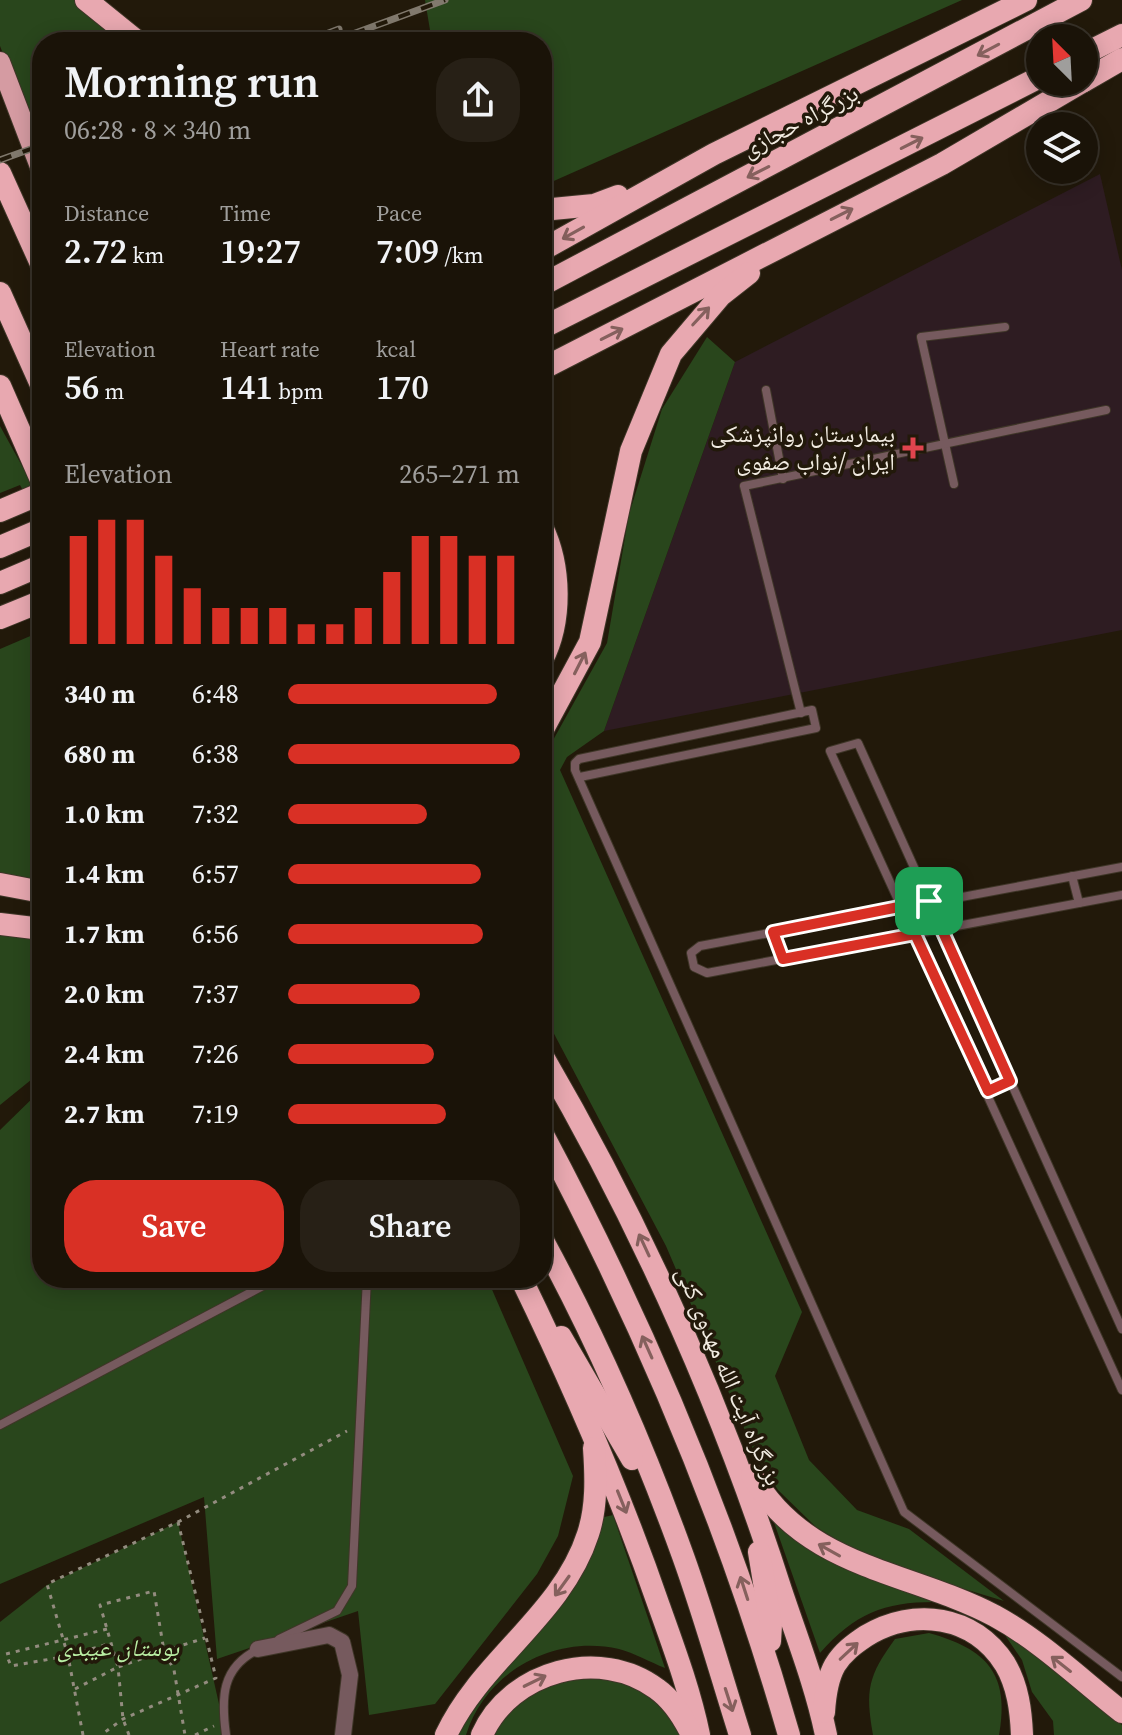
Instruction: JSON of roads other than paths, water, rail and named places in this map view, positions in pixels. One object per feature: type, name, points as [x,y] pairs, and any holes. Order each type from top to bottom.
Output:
[{"type":"highway","points":[[86,0],[126,32]]},
{"type":"highway","points":[[552,244],[714,154],[1026,0]]},
{"type":"highway","name":"بزرگراه حجازی","points":[[552,280],[1081,0]]},
{"type":"highway","points":[[1098,47],[1122,35]]},
{"type":"highway","points":[[1098,73],[1122,59]]},
{"type":"highway","points":[[552,323],[1026,84]]},
{"type":"highway","points":[[552,364],[942,164],[1059,96]]},
{"type":"highway","points":[[552,209],[594,205],[617,197],[648,178],[714,154]]},
{"type":"highway","points":[[0,173],[32,244]]},
{"type":"highway","points":[[552,712],[590,642],[631,451],[671,354],[721,295],[801,234]]},
{"type":"highway","points":[[0,293],[32,365]]},
{"type":"highway","points":[[0,386],[13,422]]},
{"type":"highway","points":[[0,399],[32,461]]},
{"type":"highway","points":[[0,511],[32,497]]},
{"type":"highway","points":[[0,547],[32,534]]},
{"type":"highway","points":[[552,555],[556,597],[552,634]]},
{"type":"highway","points":[[0,583],[32,569]]},
{"type":"highway","points":[[0,618],[32,605]]},
{"type":"highway","points":[[0,884],[32,890]]},
{"type":"highway","points":[[0,924],[32,928]]},
{"type":"highway","name":"بزرگراه آیت الله مهدوی کنی","points":[[552,1073],[637,1229],[720,1419],[754,1505],[825,1728]]},
{"type":"highway","points":[[552,1153],[630,1308],[681,1423],[727,1539],[789,1735]]},
{"type":"highway","points":[[552,1258],[629,1421],[683,1555],[740,1735]]},
{"type":"highway","points":[[525,1288],[593,1431],[645,1567],[699,1735]]},
{"type":"highway","points":[[527,1288],[578,1361],[669,1523]]},
{"type":"highway","points":[[720,1419],[758,1485],[779,1513],[812,1541],[847,1560],[996,1617],[1122,1712]]},
{"type":"highway","points":[[446,1735],[473,1688],[546,1606],[578,1559],[589,1533],[594,1506],[593,1431]]},
{"type":"highway","points":[[754,1505],[771,1625],[768,1662]]},
{"type":"highway","points":[[825,1728],[826,1690],[834,1666],[846,1651],[885,1625],[906,1619],[940,1619],[972,1631],[1006,1665],[1019,1699],[1022,1735]]},
{"type":"highway","points":[[482,1735],[497,1710],[535,1679],[589,1667],[629,1674],[659,1690],[676,1708],[692,1735]]},
{"type":"main road","points":[[0,62],[32,146]]},
{"type":"street","points":[[258,1649],[329,1635],[342,1642],[350,1675],[343,1735]]},
{"type":"lane","points":[[954,484],[921,337],[1005,327]]},
{"type":"lane","points":[[766,390],[783,479]]},
{"type":"lane","points":[[801,713],[744,486],[1106,410]]},
{"type":"lane","points":[[580,777],[816,728],[812,710],[579,759],[575,763],[580,777],[904,1512],[1122,1677]]},
{"type":"lane","points":[[1122,1329],[858,743],[830,751],[1122,1390]]},
{"type":"lane","points":[[640,746],[646,763]]},
{"type":"lane","points":[[1122,867],[700,946],[691,953],[694,967],[707,973],[1122,895]]},
{"type":"lane","points":[[1072,876],[1079,903]]},
{"type":"lane","points":[[773,932],[783,959]]},
{"type":"lane","points":[[988,1091],[1010,1081]]},
{"type":"lane","points":[[0,1425],[259,1288]]},
{"type":"lane","points":[[226,1735],[222,1704],[229,1673],[236,1664],[258,1649],[337,1611],[349,1596],[352,1586],[367,1288]]},
{"type":"railway","points":[[358,32],[445,0]]},
{"type":"railway","points":[[331,32],[339,29]]},
{"type":"railway","points":[[0,160],[32,149]]},
{"type":"place","name":"بیمارستان روانپزشکی ایران /نواب صفوی","points":[[913,448]]},
{"type":"park label","name":"بوستان عیبدی","points":[[118,1648]]}]
